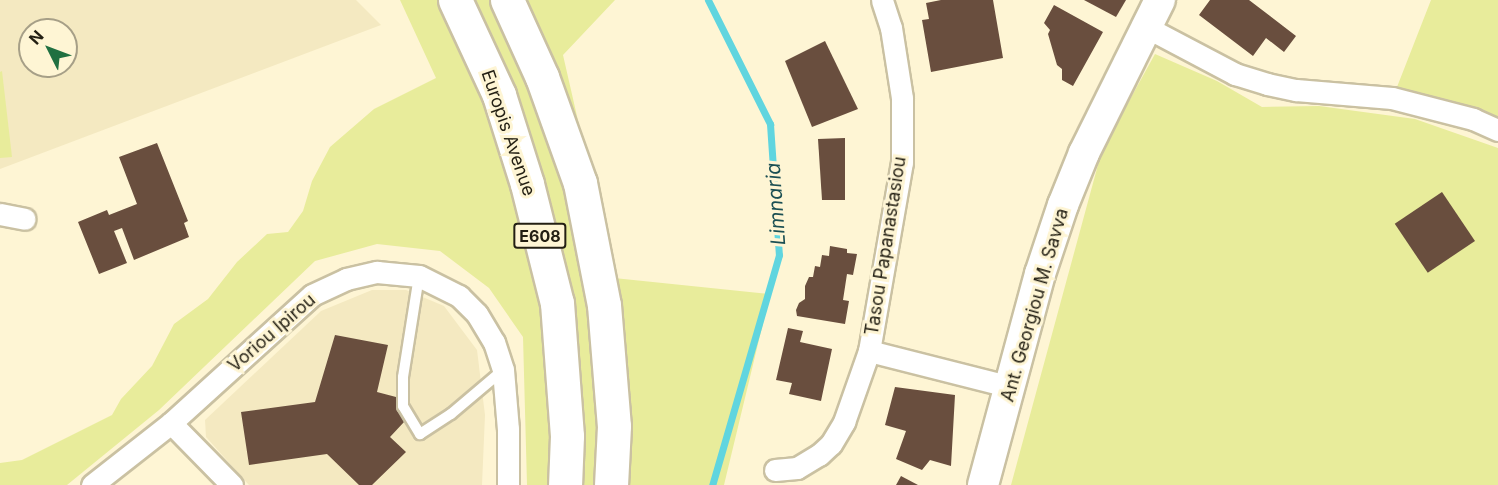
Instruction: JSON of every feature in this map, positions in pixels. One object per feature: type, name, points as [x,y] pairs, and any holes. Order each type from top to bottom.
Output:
[{"type":"highway","name":"Europis Avenue","points":[[455,0],[499,95],[527,184],[557,303],[567,436],[565,485]]},
{"type":"highway","name":"E608","points":[[507,0],[542,77],[580,183],[604,305],[614,426],[611,485]]},
{"type":"main road","name":"Ant. Georgiou M. Savva","points":[[983,485],[1040,274],[1063,205],[1089,143],[1160,0]]},
{"type":"street","name":"Tasou Papanastasiou","points":[[775,470],[797,468],[819,455],[831,444],[844,422],[869,351],[902,162],[902,98],[891,28],[882,0]]},
{"type":"street","points":[[1146,27],[1235,74],[1267,84],[1296,90],[1392,98],[1473,119],[1498,130]]},
{"type":"street","points":[[0,214],[25,219]]},
{"type":"street","name":"Voriou Ipirou","points":[[92,485],[171,423],[312,295],[329,286],[377,272],[419,276],[459,296],[477,314],[494,342],[503,370],[508,429],[508,485]]},
{"type":"street","name":"Tasou Papanastasiou","points":[[869,351],[1011,387]]},
{"type":"street","points":[[171,423],[232,485]]},
{"type":"lane","points":[[419,276],[403,377],[403,406],[420,434],[452,414],[503,370]]},
{"type":"shaded area","points":[[0,0],[356,0],[381,25],[0,169]]},
{"type":"shaded area","points":[[372,290],[406,290],[444,306],[477,350],[485,415],[482,485],[249,485],[206,437],[205,420],[321,311]]},
{"type":"green space","points":[[400,0],[615,0],[563,55],[614,278],[770,294],[724,485],[527,485],[523,337],[489,288],[440,251],[377,244],[315,261],[159,410],[67,485],[0,485],[0,463],[22,460],[112,415],[121,399],[152,366],[174,324],[208,299],[237,262],[267,234],[288,232],[303,211],[312,181],[330,147],[374,109],[436,78]]},
{"type":"green space","points":[[1431,0],[1498,0],[1498,121],[1472,107],[1397,87]]},
{"type":"green space","points":[[1155,54],[1217,81],[1262,107],[1319,106],[1415,119],[1498,148],[1498,485],[1011,485],[1102,150]]},
{"type":"green space","points":[[2,71],[12,157],[0,158],[0,72]]},
{"type":"building","points":[[941,0],[993,0],[1003,58],[931,72],[922,20],[929,19],[926,3]]},
{"type":"building","points":[[1084,0],[1126,0],[1116,17]]},
{"type":"building","points":[[1210,0],[1249,0],[1296,36],[1284,52],[1266,38],[1253,56],[1199,15]]},
{"type":"building","points":[[1054,5],[1103,32],[1073,86],[1062,80],[1062,69],[1057,65],[1048,34],[1050,30],[1044,23]]},
{"type":"building","points":[[825,41],[858,109],[812,127],[785,61]]},
{"type":"building","points":[[845,138],[845,200],[822,200],[818,139]]},
{"type":"building","points":[[157,143],[188,221],[184,223],[189,237],[134,260],[122,228],[114,231],[127,263],[99,274],[78,222],[107,210],[109,215],[137,204],[119,157]]},
{"type":"building","points":[[1442,192],[1475,241],[1428,273],[1395,224]]},
{"type":"building","points":[[830,246],[847,249],[847,253],[857,254],[853,275],[847,274],[843,300],[849,301],[845,324],[797,316],[796,310],[799,303],[805,299],[805,286],[809,277],[813,277],[815,266],[820,267],[822,255],[829,256]]},
{"type":"building","points":[[788,328],[803,331],[800,342],[832,349],[821,401],[789,394],[792,383],[776,380]]},
{"type":"building","points":[[335,335],[388,345],[377,392],[396,397],[404,422],[390,437],[406,452],[372,485],[359,485],[327,454],[249,465],[241,412],[315,402]]},
{"type":"building","points":[[895,387],[955,395],[951,466],[930,460],[922,470],[896,459],[906,431],[885,425]]},
{"type":"building","points":[[901,476],[918,485],[896,485]]},
{"type":"waterway","name":"Limnaria","points":[[708,0],[770,124],[779,255],[712,485]]}]
